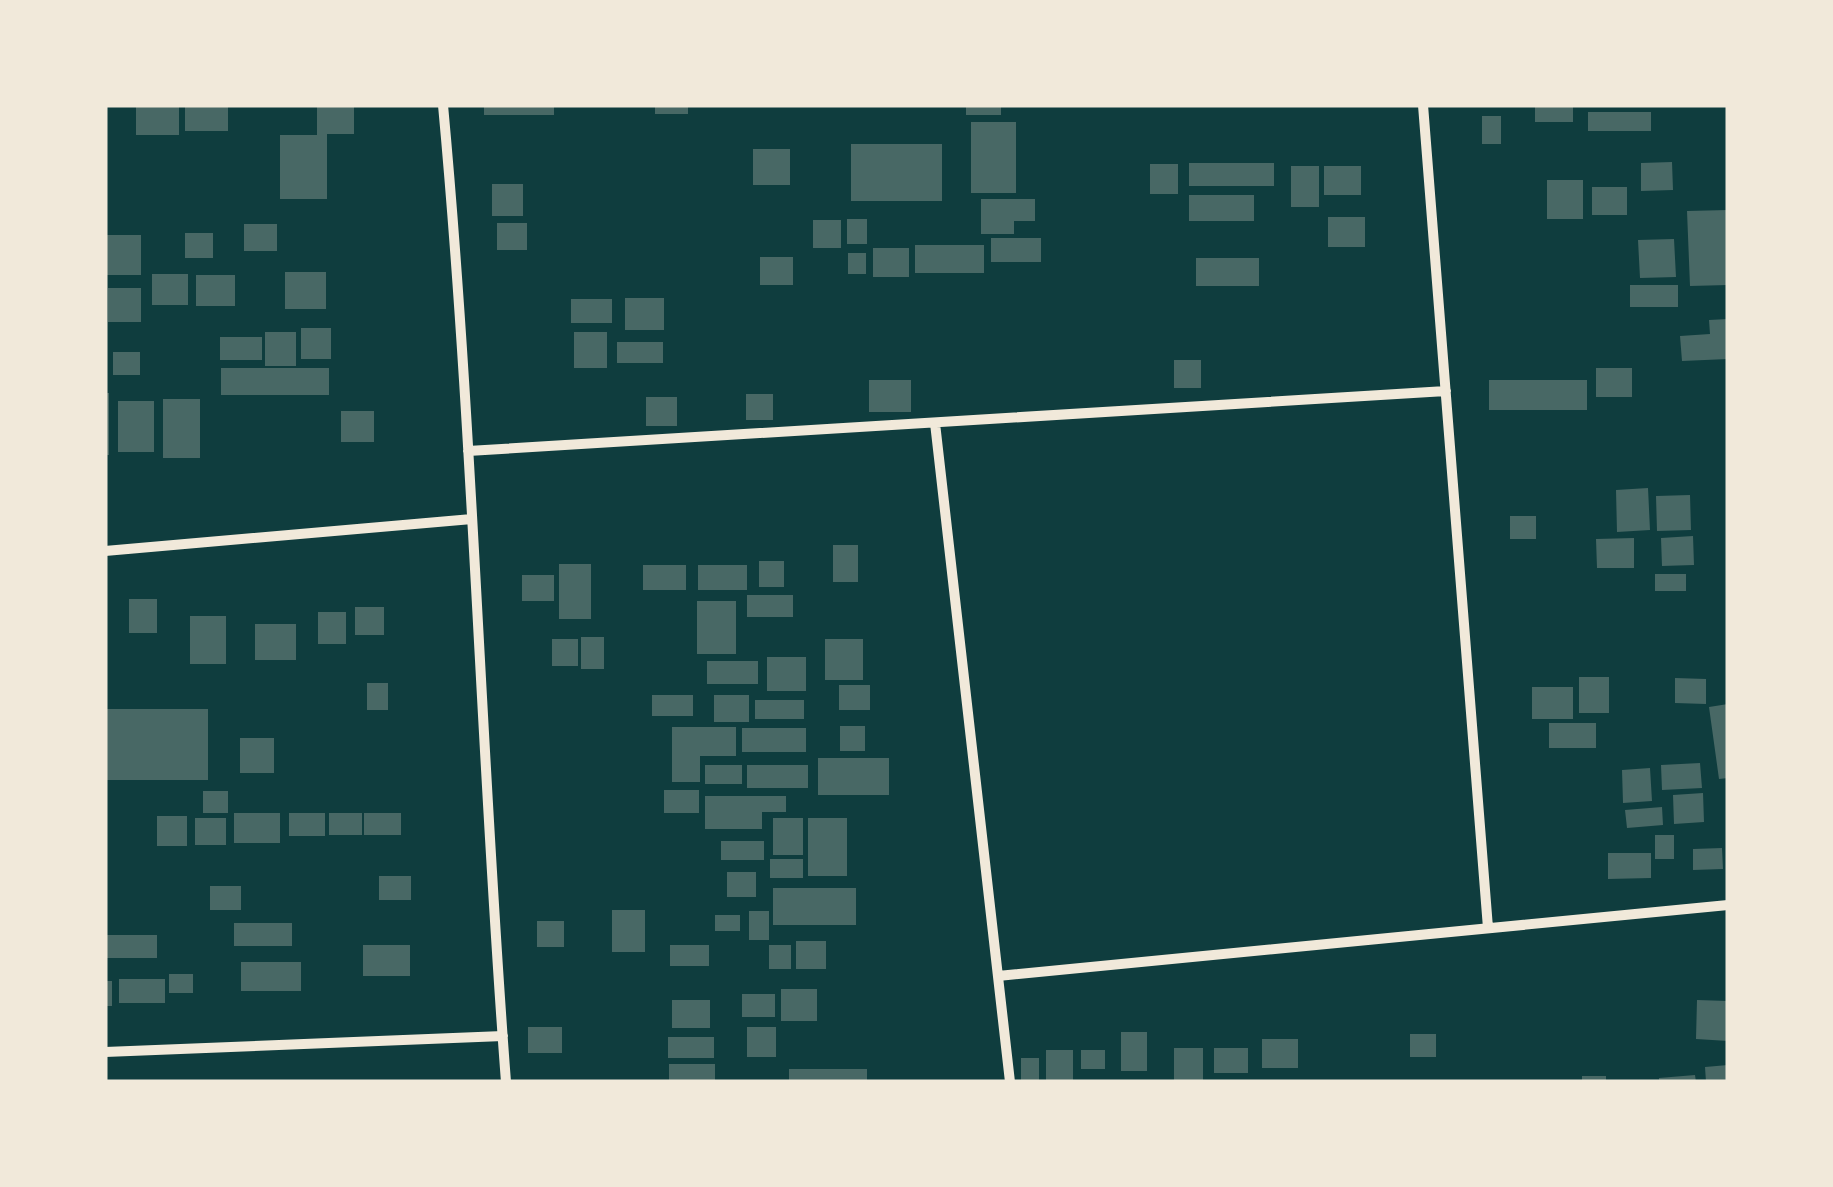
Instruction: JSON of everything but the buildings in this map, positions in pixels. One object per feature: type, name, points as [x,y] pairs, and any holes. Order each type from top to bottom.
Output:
[{"type":"street","points":[[443,105],[457,252],[506,1082]]},
{"type":"street","points":[[1423,105],[1488,928]]},
{"type":"street","points":[[468,451],[1446,392]]},
{"type":"street","points":[[934,423],[1010,1082]]},
{"type":"street","points":[[105,552],[472,519]]},
{"type":"street","points":[[998,976],[1728,905]]},
{"type":"street","points":[[105,1052],[503,1036]]}]
